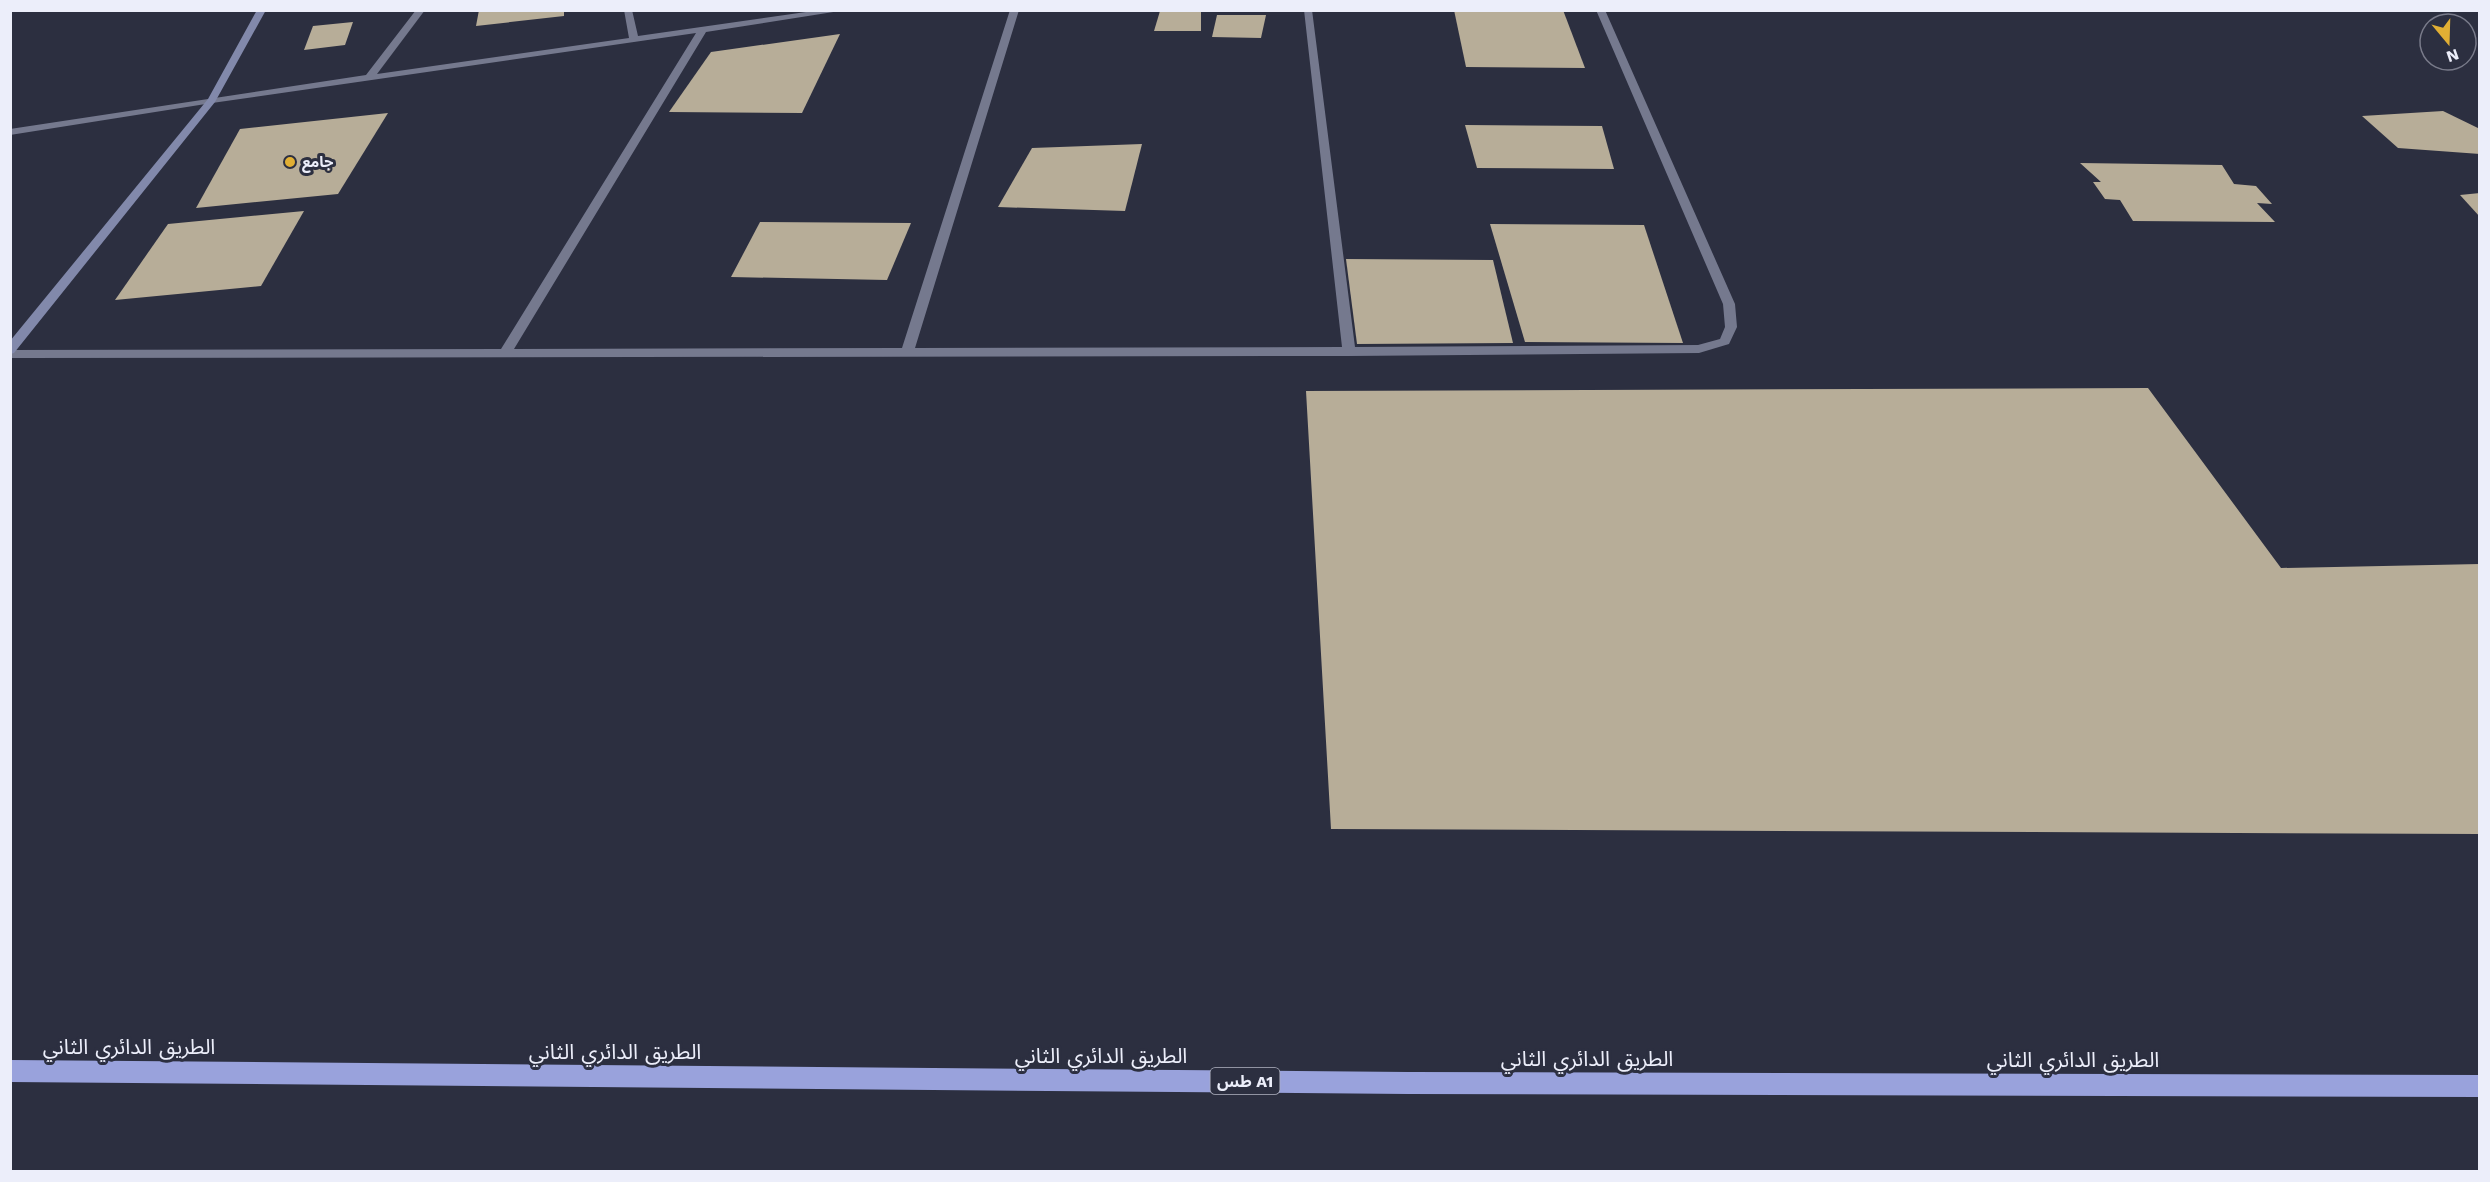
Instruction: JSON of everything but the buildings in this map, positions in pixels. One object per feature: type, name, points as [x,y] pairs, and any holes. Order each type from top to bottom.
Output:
[{"type":"highway","name":"الطريق الدائري الثاني","points":[[10,1071],[1408,1083],[2480,1086]]},
{"type":"main road","points":[[10,352],[212,100],[262,10]]},
{"type":"street","points":[[368,79],[421,10]]},
{"type":"street","points":[[628,10],[634,40]]},
{"type":"street","points":[[10,132],[212,100],[842,10]]},
{"type":"street","points":[[908,352],[1015,10]]},
{"type":"street","points":[[1308,10],[1349,351]]},
{"type":"street","points":[[10,352],[505,353],[1700,349],[1725,341],[1731,327],[1729,304],[1600,10]]},
{"type":"street","points":[[505,353],[703,30]]},
{"type":"place","name":"جامع","points":[[290,162]]}]
